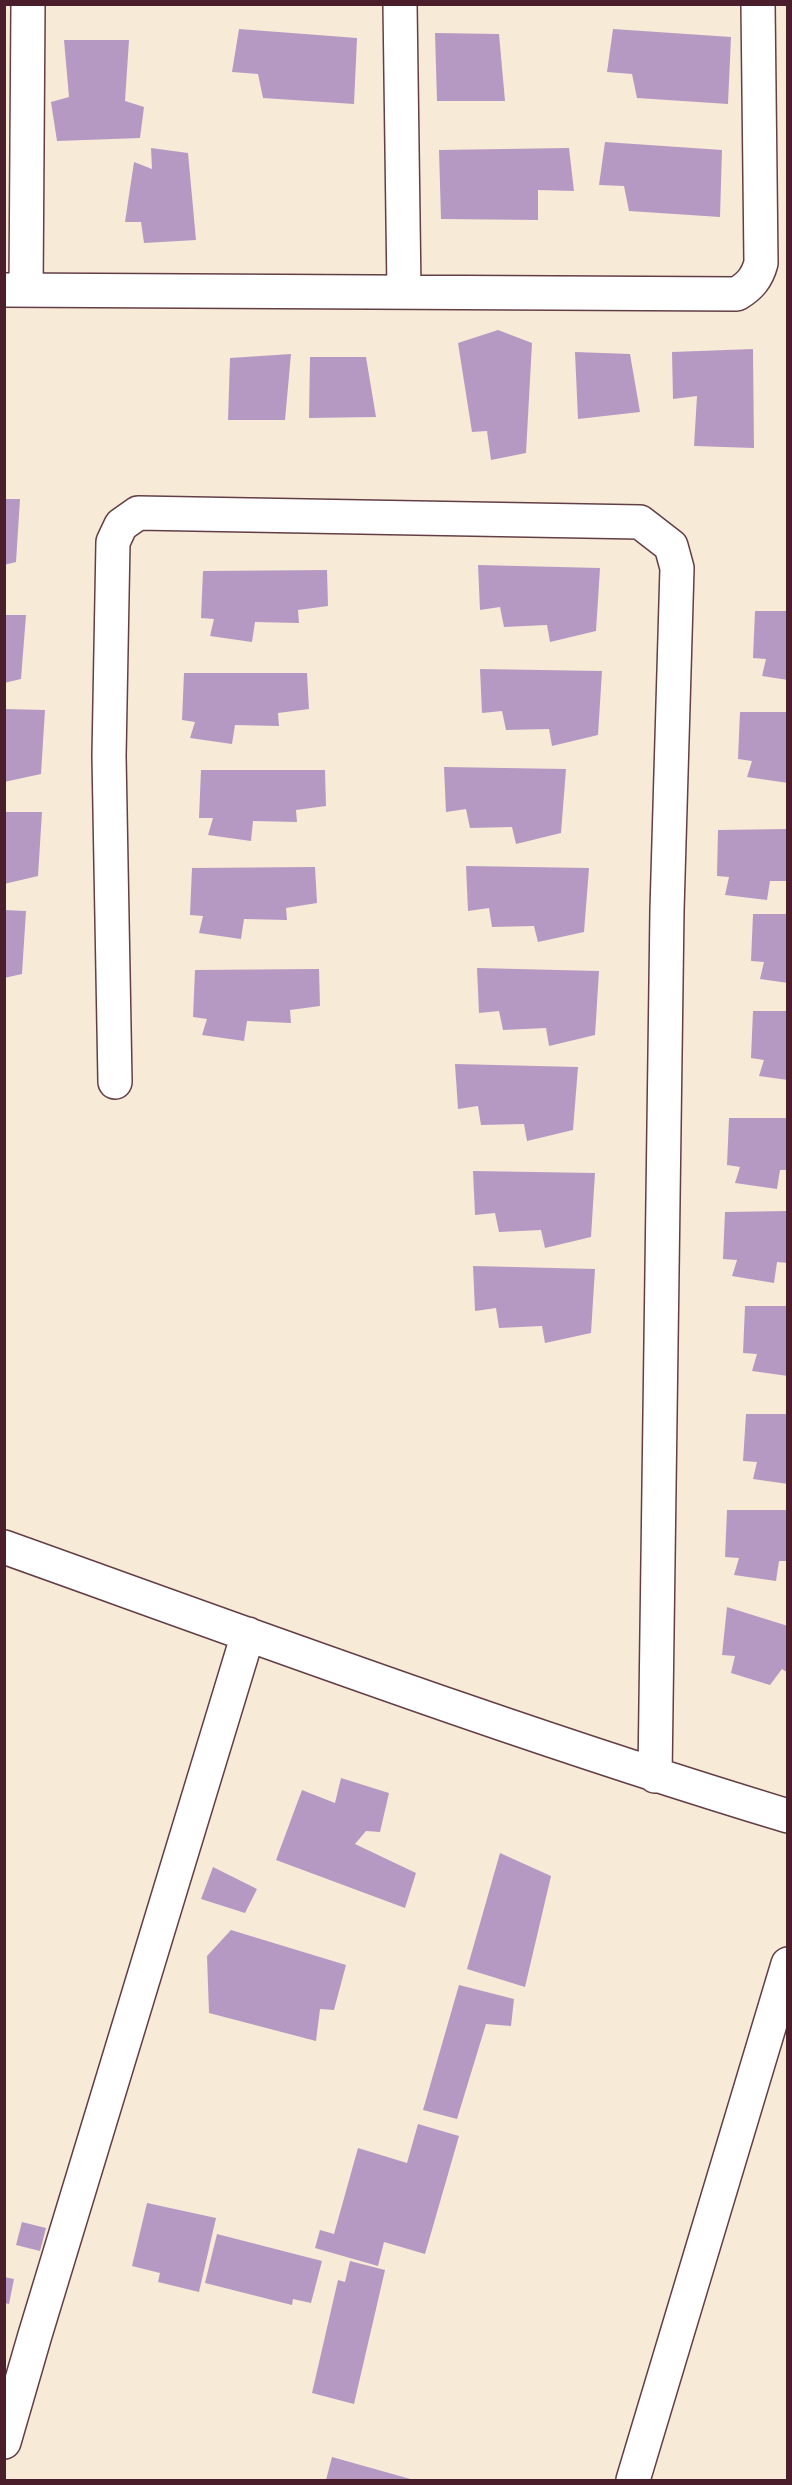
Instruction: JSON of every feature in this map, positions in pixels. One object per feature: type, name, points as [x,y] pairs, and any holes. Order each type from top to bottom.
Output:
[{"type":"street","points":[[28,4],[15,290],[737,294],[749,286],[758,273],[760,263],[758,4]]},
{"type":"street","points":[[400,4],[404,291]]},
{"type":"street","points":[[115,1082],[109,756],[113,542],[122,525],[138,513],[640,522],[670,546],[677,568],[667,910],[655,1776]]},
{"type":"street","points":[[4,1547],[655,1776],[788,1815]]},
{"type":"street","points":[[4,2442],[248,1634]]},
{"type":"street","points":[[633,2481],[788,1964]]},
{"type":"building","points":[[239,29],[357,38],[354,104],[263,98],[258,74],[232,72]]},
{"type":"building","points":[[613,29],[731,37],[728,104],[637,98],[632,74],[607,72]]},
{"type":"building","points":[[435,33],[499,34],[505,101],[437,101]]},
{"type":"building","points":[[64,40],[129,40],[125,101],[144,107],[140,138],[57,141],[51,102],[69,97]]},
{"type":"building","points":[[605,142],[722,150],[720,217],[629,211],[624,186],[599,185]]},
{"type":"building","points":[[151,148],[188,153],[196,240],[144,243],[141,222],[125,222],[134,162],[152,169]]},
{"type":"building","points":[[569,148],[574,191],[538,190],[538,220],[441,219],[439,150]]},
{"type":"building","points":[[498,330],[532,343],[526,453],[491,460],[487,431],[472,432],[458,343]]},
{"type":"building","points":[[753,349],[754,448],[694,446],[697,396],[673,399],[672,352]]},
{"type":"building","points":[[575,352],[630,354],[640,412],[578,419]]},
{"type":"building","points":[[291,354],[285,420],[228,420],[230,358]]},
{"type":"building","points":[[310,357],[366,357],[376,417],[309,418]]},
{"type":"building","points":[[4,499],[20,499],[16,562],[4,565]]},
{"type":"building","points":[[478,565],[600,568],[596,631],[550,642],[547,625],[504,627],[500,607],[480,610]]},
{"type":"building","points":[[327,570],[328,606],[298,610],[299,623],[255,622],[252,642],[210,636],[214,619],[201,618],[203,571]]},
{"type":"building","points":[[755,611],[788,611],[788,680],[762,676],[766,659],[753,658]]},
{"type":"building","points":[[4,615],[26,615],[21,679],[4,683]]},
{"type":"building","points":[[480,669],[602,671],[598,735],[552,746],[549,729],[506,730],[502,711],[482,713]]},
{"type":"building","points":[[184,673],[307,673],[309,709],[278,713],[279,726],[235,725],[232,744],[190,738],[195,722],[182,720]]},
{"type":"building","points":[[4,709],[45,710],[41,774],[4,782]]},
{"type":"building","points":[[740,712],[788,712],[788,783],[747,777],[752,761],[738,759]]},
{"type":"building","points":[[444,767],[566,769],[561,833],[516,844],[512,827],[470,828],[466,809],[446,812]]},
{"type":"building","points":[[201,770],[325,770],[326,806],[296,810],[297,822],[253,821],[251,841],[208,835],[213,818],[199,818]]},
{"type":"building","points":[[4,812],[42,812],[38,876],[4,884]]},
{"type":"building","points":[[788,829],[788,881],[770,881],[767,900],[725,895],[729,877],[717,876],[718,830]]},
{"type":"building","points":[[466,866],[589,868],[584,932],[538,942],[534,926],[492,927],[489,908],[468,911]]},
{"type":"building","points":[[315,867],[317,903],[286,908],[287,920],[244,919],[241,939],[199,933],[203,916],[190,915],[192,868]]},
{"type":"building","points":[[4,910],[26,911],[22,974],[4,978]]},
{"type":"building","points":[[753,914],[788,914],[788,983],[760,979],[764,962],[751,961]]},
{"type":"building","points":[[477,968],[599,971],[595,1035],[549,1046],[546,1028],[503,1030],[499,1011],[479,1013]]},
{"type":"building","points":[[319,969],[320,1006],[290,1010],[291,1023],[247,1021],[244,1041],[202,1035],[207,1019],[193,1017],[195,970]]},
{"type":"building","points":[[753,1011],[788,1011],[788,1080],[759,1076],[764,1060],[751,1058]]},
{"type":"building","points":[[455,1064],[578,1067],[573,1130],[527,1141],[524,1124],[481,1125],[478,1106],[458,1109]]},
{"type":"building","points":[[729,1118],[788,1118],[788,1170],[780,1170],[777,1189],[735,1183],[740,1167],[727,1165]]},
{"type":"building","points":[[473,1171],[595,1173],[591,1237],[545,1248],[541,1230],[499,1232],[495,1213],[475,1215]]},
{"type":"building","points":[[788,1211],[788,1263],[777,1262],[774,1283],[732,1276],[737,1260],[723,1259],[725,1212]]},
{"type":"building","points":[[473,1266],[595,1269],[591,1333],[545,1343],[542,1326],[499,1328],[496,1308],[475,1311]]},
{"type":"building","points":[[745,1306],[788,1306],[788,1376],[752,1371],[757,1354],[743,1353]]},
{"type":"building","points":[[746,1414],[788,1414],[788,1484],[753,1479],[757,1462],[743,1461]]},
{"type":"building","points":[[727,1510],[788,1510],[788,1561],[779,1561],[776,1581],[734,1575],[739,1558],[725,1557]]},
{"type":"building","points":[[727,1607],[788,1626],[788,1673],[782,1669],[770,1685],[731,1673],[735,1656],[722,1655]]},
{"type":"building","points":[[341,1778],[389,1793],[380,1832],[366,1831],[355,1844],[416,1873],[405,1908],[276,1860],[302,1790],[335,1803]]},
{"type":"building","points":[[500,1853],[551,1876],[525,1987],[467,1969]]},
{"type":"building","points":[[213,1867],[257,1889],[245,1913],[201,1899]]},
{"type":"building","points":[[231,1930],[346,1965],[334,2010],[320,2009],[316,2041],[209,2013],[207,1956]]},
{"type":"building","points":[[459,1985],[514,1999],[511,2026],[486,2024],[457,2119],[423,2110]]},
{"type":"building","points":[[418,2124],[459,2136],[425,2254],[384,2242],[378,2266],[315,2248],[320,2230],[334,2234],[358,2148],[407,2163]]},
{"type":"building","points":[[147,2203],[216,2218],[199,2292],[158,2282],[160,2273],[132,2266]]},
{"type":"building","points":[[22,2222],[46,2228],[40,2251],[16,2245]]},
{"type":"building","points":[[217,2234],[322,2261],[311,2303],[293,2299],[292,2305],[205,2283]]},
{"type":"building","points":[[350,2261],[385,2270],[354,2404],[312,2393],[338,2280],[345,2282]]},
{"type":"building","points":[[4,2277],[14,2279],[9,2304],[4,2303]]},
{"type":"building","points":[[332,2457],[414,2480],[326,2480]]}]
